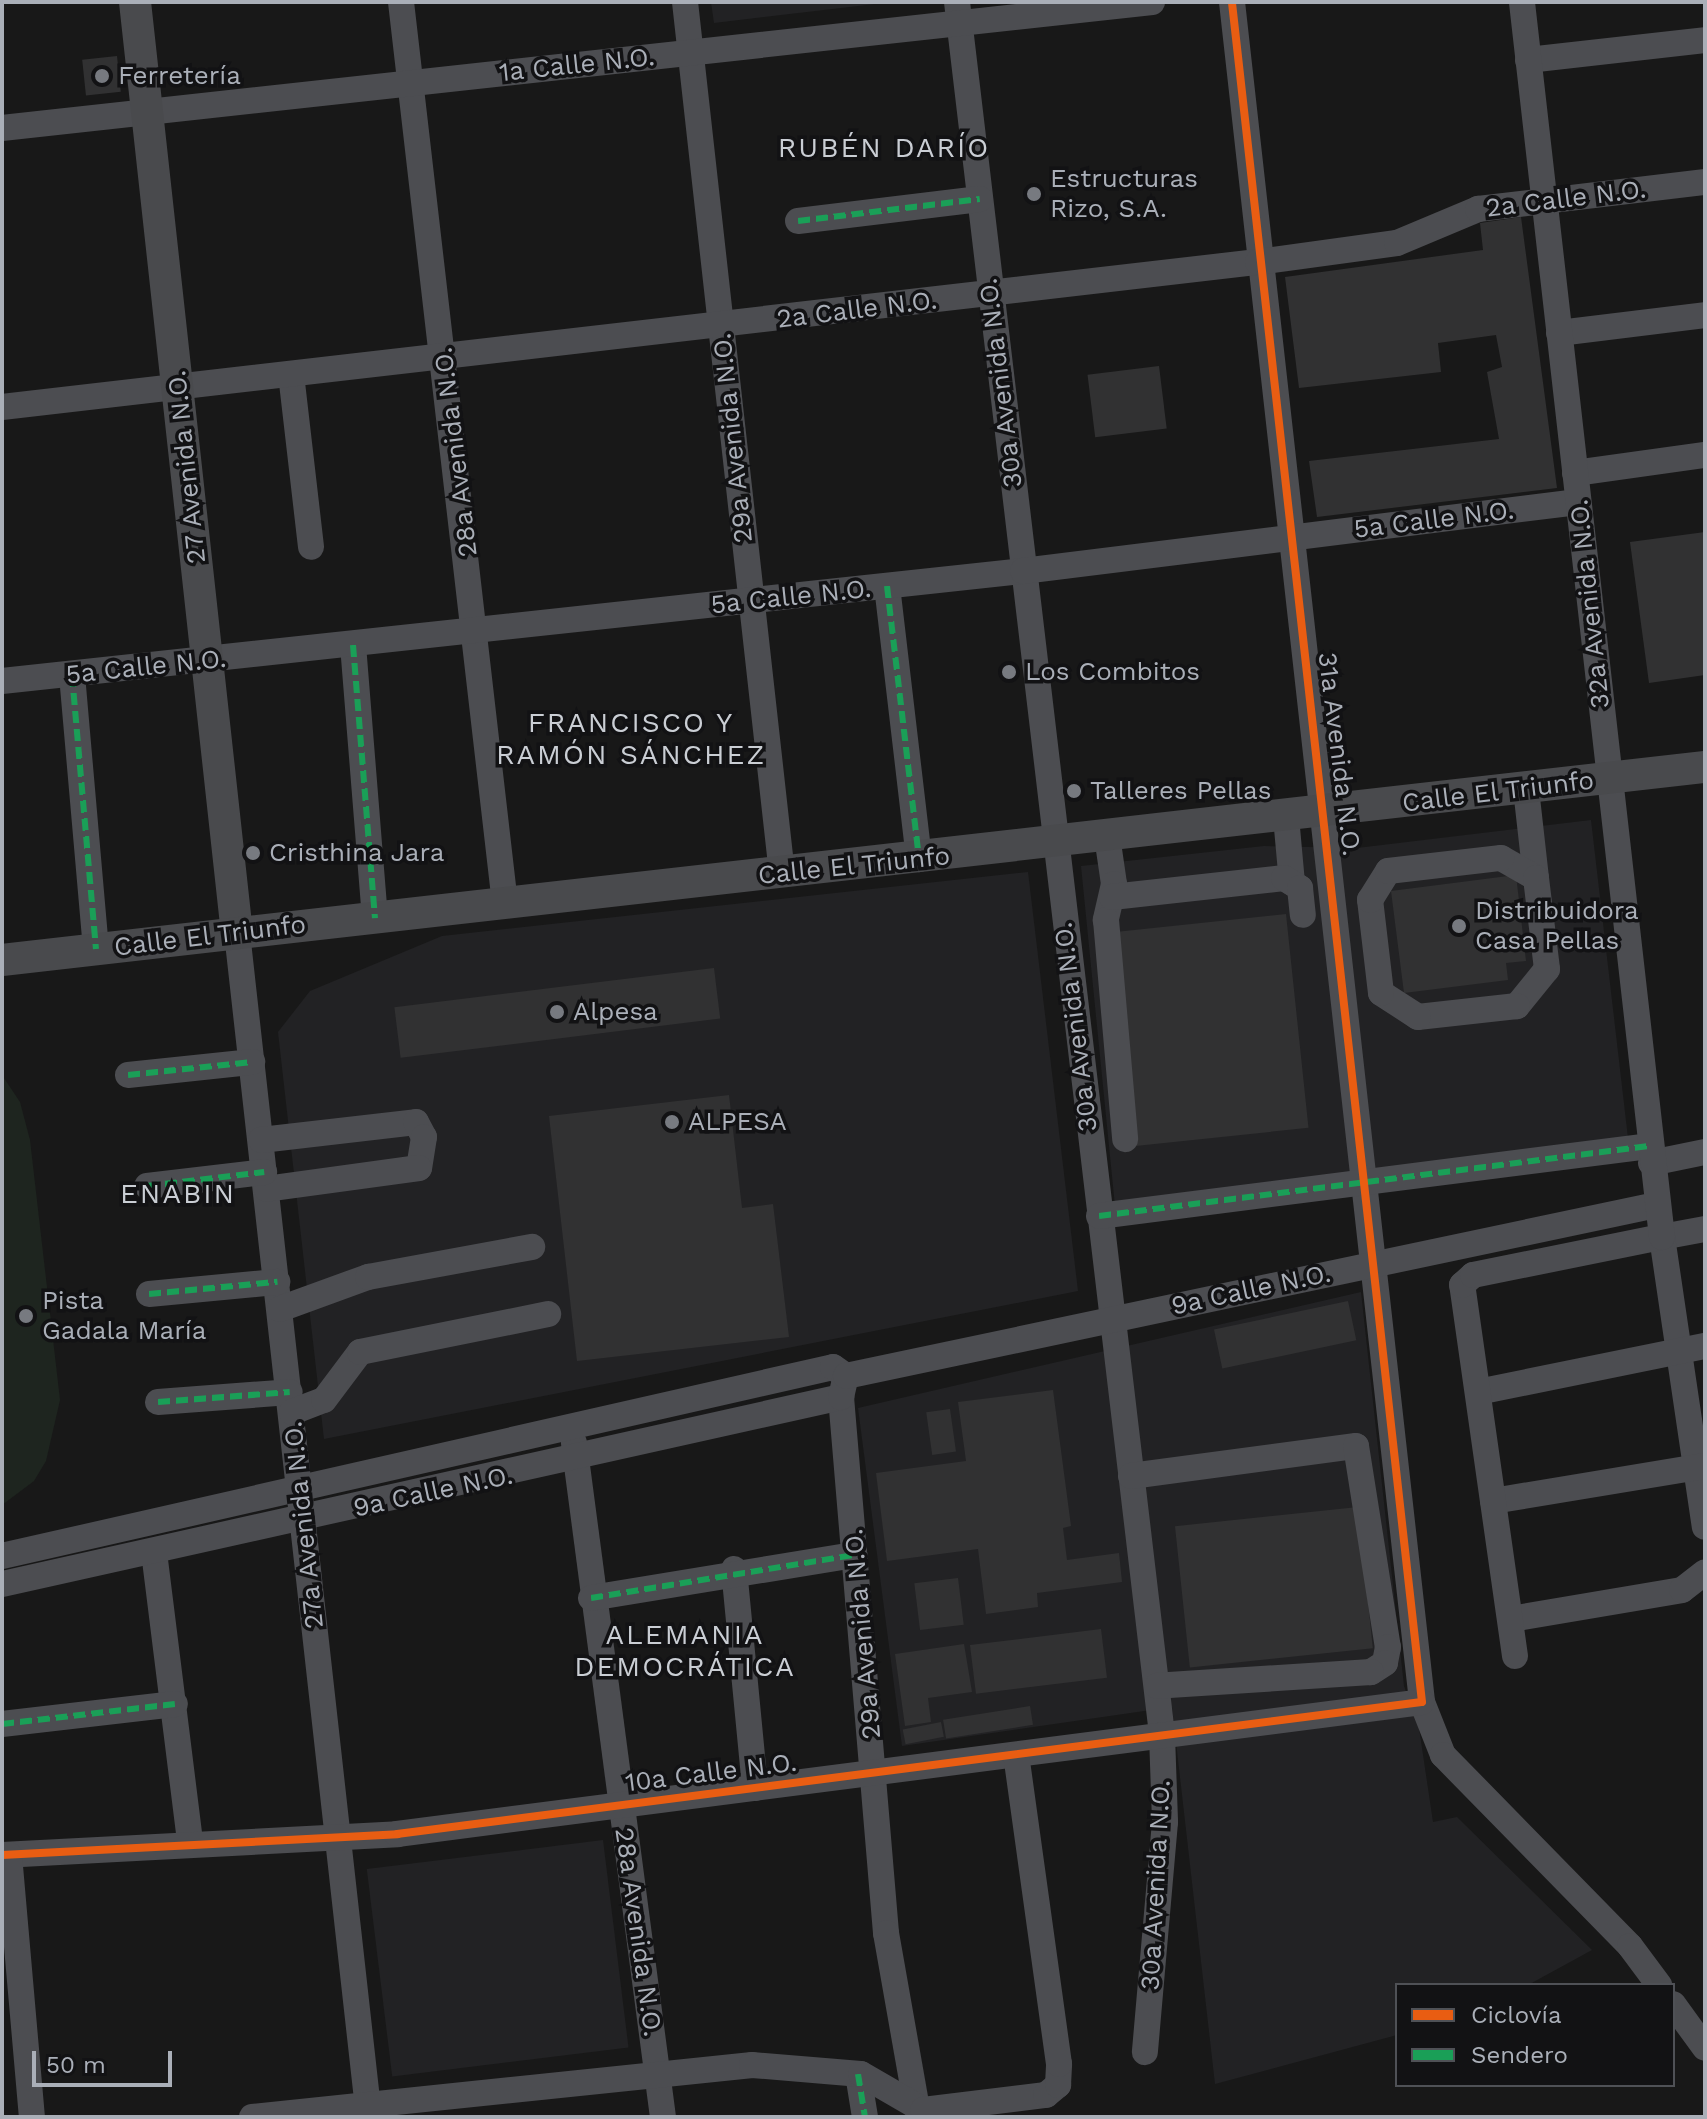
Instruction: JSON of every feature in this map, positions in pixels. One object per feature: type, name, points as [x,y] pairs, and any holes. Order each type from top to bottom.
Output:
[{"type":"main road","name":"27 Avenida N.O.","points":[[135,2],[237,933]]},
{"type":"main road","name":"Calle El Triunfo","points":[[2,960],[1327,813],[1705,767]]},
{"type":"street","name":"28a Avenida N.O.","points":[[401,2],[478,631],[505,904]]},
{"type":"street","name":"29a Avenida N.O.","points":[[685,2],[782,874]]},
{"type":"street","name":"1a Calle N.O.","points":[[2,128],[690,52],[959,12],[1152,2]]},
{"type":"street","name":"31a Avenida N.O.","points":[[1232,2],[1258,262],[1327,813],[1378,1263],[1422,1702],[1443,1755],[1630,1946],[1658,1983]]},
{"type":"street","name":"32a Avenida N.O.","points":[[1522,2],[1656,1205],[1662,1237],[1694,1348],[1705,1527]]},
{"type":"street","name":"30a Avenida N.O.","points":[[959,12],[1053,843],[1162,1735],[1165,1822],[1145,2052]]},
{"type":"street","points":[[1528,60],[1705,40]]},
{"type":"street","name":"2a Calle N.O.","points":[[2,407],[1258,262],[1397,243],[1478,209],[1544,198],[1705,182]]},
{"type":"street","points":[[798,221],[980,199]]},
{"type":"street","points":[[1559,333],[1705,315]]},
{"type":"street","points":[[291,374],[311,547]]},
{"type":"street","points":[[1575,473],[1705,455]]},
{"type":"street","name":"5a Calle N.O.","points":[[2,681],[752,602],[1578,502]]},
{"type":"street","points":[[887,586],[919,859]]},
{"type":"street","points":[[353,645],[375,918]]},
{"type":"street","points":[[72,675],[96,949]]},
{"type":"street","points":[[1526,789],[1547,969],[1517,1006],[1418,1017],[1381,993],[1370,900],[1388,871],[1501,858],[1536,878]]},
{"type":"street","points":[[1286,817],[1292,883]]},
{"type":"street","points":[[1107,836],[1112,897],[1106,920],[1125,1139]]},
{"type":"street","points":[[1112,897],[1292,883],[1300,888],[1303,915]]},
{"type":"street","name":"27a Avenida N.O.","points":[[237,933],[369,2110]]},
{"type":"street","points":[[128,1075],[252,1062]]},
{"type":"street","points":[[147,1186],[419,1168],[424,1137],[416,1122],[261,1140]]},
{"type":"street","points":[[1099,1216],[1650,1154],[1705,1152]]},
{"type":"street","name":"9a Calle N.O.","points":[[2,1584],[572,1461],[844,1387],[1110,1320],[1656,1205]]},
{"type":"street","points":[[1515,1656],[1478,1392],[1461,1301],[1473,1275],[1705,1229]]},
{"type":"street","points":[[280,1309],[368,1277],[532,1247]]},
{"type":"street","points":[[149,1294],[277,1282]]},
{"type":"street","points":[[158,1402],[324,1400],[371,1348],[548,1314]]},
{"type":"street","points":[[1478,1392],[1694,1348]]},
{"type":"street","name":"9a Calle N.O.","points":[[2,1556],[301,1492],[833,1367],[844,1387]]},
{"type":"street","name":"29a Avenida N.O.","points":[[844,1387],[886,1933],[917,2108]]},
{"type":"street","name":"28a Avenida N.O.","points":[[576,1428],[572,1461],[663,2117]]},
{"type":"street","points":[[1131,1476],[1356,1446],[1363,1453],[1388,1647],[1385,1663],[1371,1672],[1157,1686]]},
{"type":"street","points":[[1493,1501],[1702,1467]]},
{"type":"street","points":[[154,1552],[190,1843]]},
{"type":"street","points":[[591,1598],[734,1569],[855,1555]]},
{"type":"street","points":[[734,1569],[755,1788]]},
{"type":"street","points":[[1511,1619],[1682,1590],[1705,1572]]},
{"type":"street","name":"10a Calle N.O.","points":[[5,1855],[338,1834],[397,1834],[1422,1702]]},
{"type":"street","points":[[2,1724],[175,1704]]},
{"type":"street","points":[[252,2117],[369,2110],[752,2065],[858,2074],[917,2108],[1046,2095],[1058,2085],[1059,2064],[1016,1756]]},
{"type":"street","points":[[5,1855],[32,2117]]},
{"type":"street","points":[[1675,2007],[1705,2048]]},
{"type":"street","points":[[858,2074],[865,2117]]},
{"type":"shaded area","points":[[711,2],[892,2],[714,23]]},
{"type":"shaded area","points":[[1591,820],[1628,1138],[1115,1206],[1081,866],[1264,846],[1357,848]]},
{"type":"shaded area","name":"ALPESA","points":[[1028,872],[1078,1291],[324,1439],[278,1032],[310,991],[442,936]]},
{"type":"shaded area","name":"Pista Gadala María","points":[[2,1075],[20,1102],[30,1140],[60,1400],[46,1461],[34,1481],[2,1505]]},
{"type":"shaded area","points":[[1361,1292],[1404,1686],[1419,1728],[1433,1822],[1457,1817],[1592,1950],[1532,1983],[1395,1983],[1395,2036],[1215,2084],[1172,1707],[902,1746],[858,1408]]},
{"type":"shaded area","points":[[603,1840],[628,2047],[392,2076],[367,1869]]},
{"type":"building","name":"Ferretería","points":[[117,56],[121,92],[86,95],[82,60]]},
{"type":"building","points":[[1521,217],[1557,488],[1317,517],[1309,461],[1499,439],[1487,372],[1502,367],[1496,335],[1438,343],[1441,372],[1299,388],[1285,277],[1483,250],[1480,223]]},
{"type":"building","points":[[1159,366],[1167,429],[1095,437],[1088,375]]},
{"type":"building","points":[[1705,532],[1705,675],[1649,683],[1630,542]]},
{"type":"building","name":"Distribuidora Casa Pellas","points":[[1516,875],[1526,961],[1506,963],[1508,980],[1404,993],[1391,891]]},
{"type":"building","points":[[1286,914],[1308,1128],[1135,1146],[1113,932]]},
{"type":"building","name":"Alpesa","points":[[714,968],[720,1019],[401,1058],[394,1007]]},
{"type":"building","points":[[729,1095],[742,1208],[773,1204],[789,1337],[577,1361],[549,1116]]},
{"type":"building","points":[[1348,1301],[1356,1340],[1222,1369],[1214,1329]]},
{"type":"building","points":[[1053,1390],[1071,1526],[1063,1528],[1067,1560],[1119,1553],[1122,1582],[1037,1593],[1038,1607],[986,1614],[978,1549],[887,1561],[876,1473],[966,1461],[958,1402]]},
{"type":"building","points":[[950,1409],[956,1452],[932,1455],[926,1412]]},
{"type":"building","points":[[1358,1507],[1373,1648],[1190,1667],[1175,1526]]},
{"type":"building","points":[[958,1578],[964,1625],[920,1630],[914,1583]]},
{"type":"building","points":[[1101,1629],[1107,1678],[976,1694],[970,1645]]},
{"type":"building","points":[[964,1644],[972,1692],[928,1698],[931,1722],[905,1726],[895,1654]]},
{"type":"building","points":[[1030,1706],[1033,1725],[946,1739],[943,1720]]},
{"type":"building","points":[[941,1722],[944,1737],[906,1744],[903,1729]]},
{"type":"marked path","points":[[798,221],[980,199]]},
{"type":"marked path","points":[[887,586],[919,859]]},
{"type":"marked path","points":[[353,645],[375,918]]},
{"type":"marked path","points":[[72,675],[96,949]]},
{"type":"marked path","points":[[128,1075],[252,1062]]},
{"type":"marked path","points":[[1099,1216],[1649,1146]]},
{"type":"marked path","points":[[147,1186],[264,1172]]},
{"type":"marked path","points":[[149,1294],[277,1282]]},
{"type":"marked path","points":[[158,1402],[290,1392]]},
{"type":"marked path","points":[[591,1598],[855,1555]]},
{"type":"marked path","points":[[2,1724],[175,1704]]},
{"type":"marked path","points":[[858,2074],[865,2117]]},
{"type":"cycle path","points":[[2,1855],[397,1834],[1422,1702],[1232,2]]},
{"type":"place","name":"Ferretería","points":[[102,76]]},
{"type":"place","name":"Estructuras Rizo, S.A.","points":[[1034,194]]},
{"type":"place","name":"Los Combitos","points":[[1009,672]]},
{"type":"place","name":"Talleres Pellas","points":[[1074,791]]},
{"type":"place","name":"Cristhina Jara","points":[[253,853]]},
{"type":"place","name":"Distribuidora Casa Pellas","points":[[1459,926]]},
{"type":"place","name":"Alpesa","points":[[557,1012]]},
{"type":"place","name":"ALPESA","points":[[672,1122]]},
{"type":"place","name":"Pista Gadala María","points":[[26,1316]]},
{"type":"district","name":"RUBÉN DARÍO","points":[[884,148]]},
{"type":"district","name":"FRANCISCO Y RAMÓN SÁNCHEZ","points":[[631,739]]},
{"type":"district","name":"ENABIN","points":[[178,1194]]},
{"type":"district","name":"ALEMANIA DEMOCRÁTICA","points":[[685,1651]]}]
